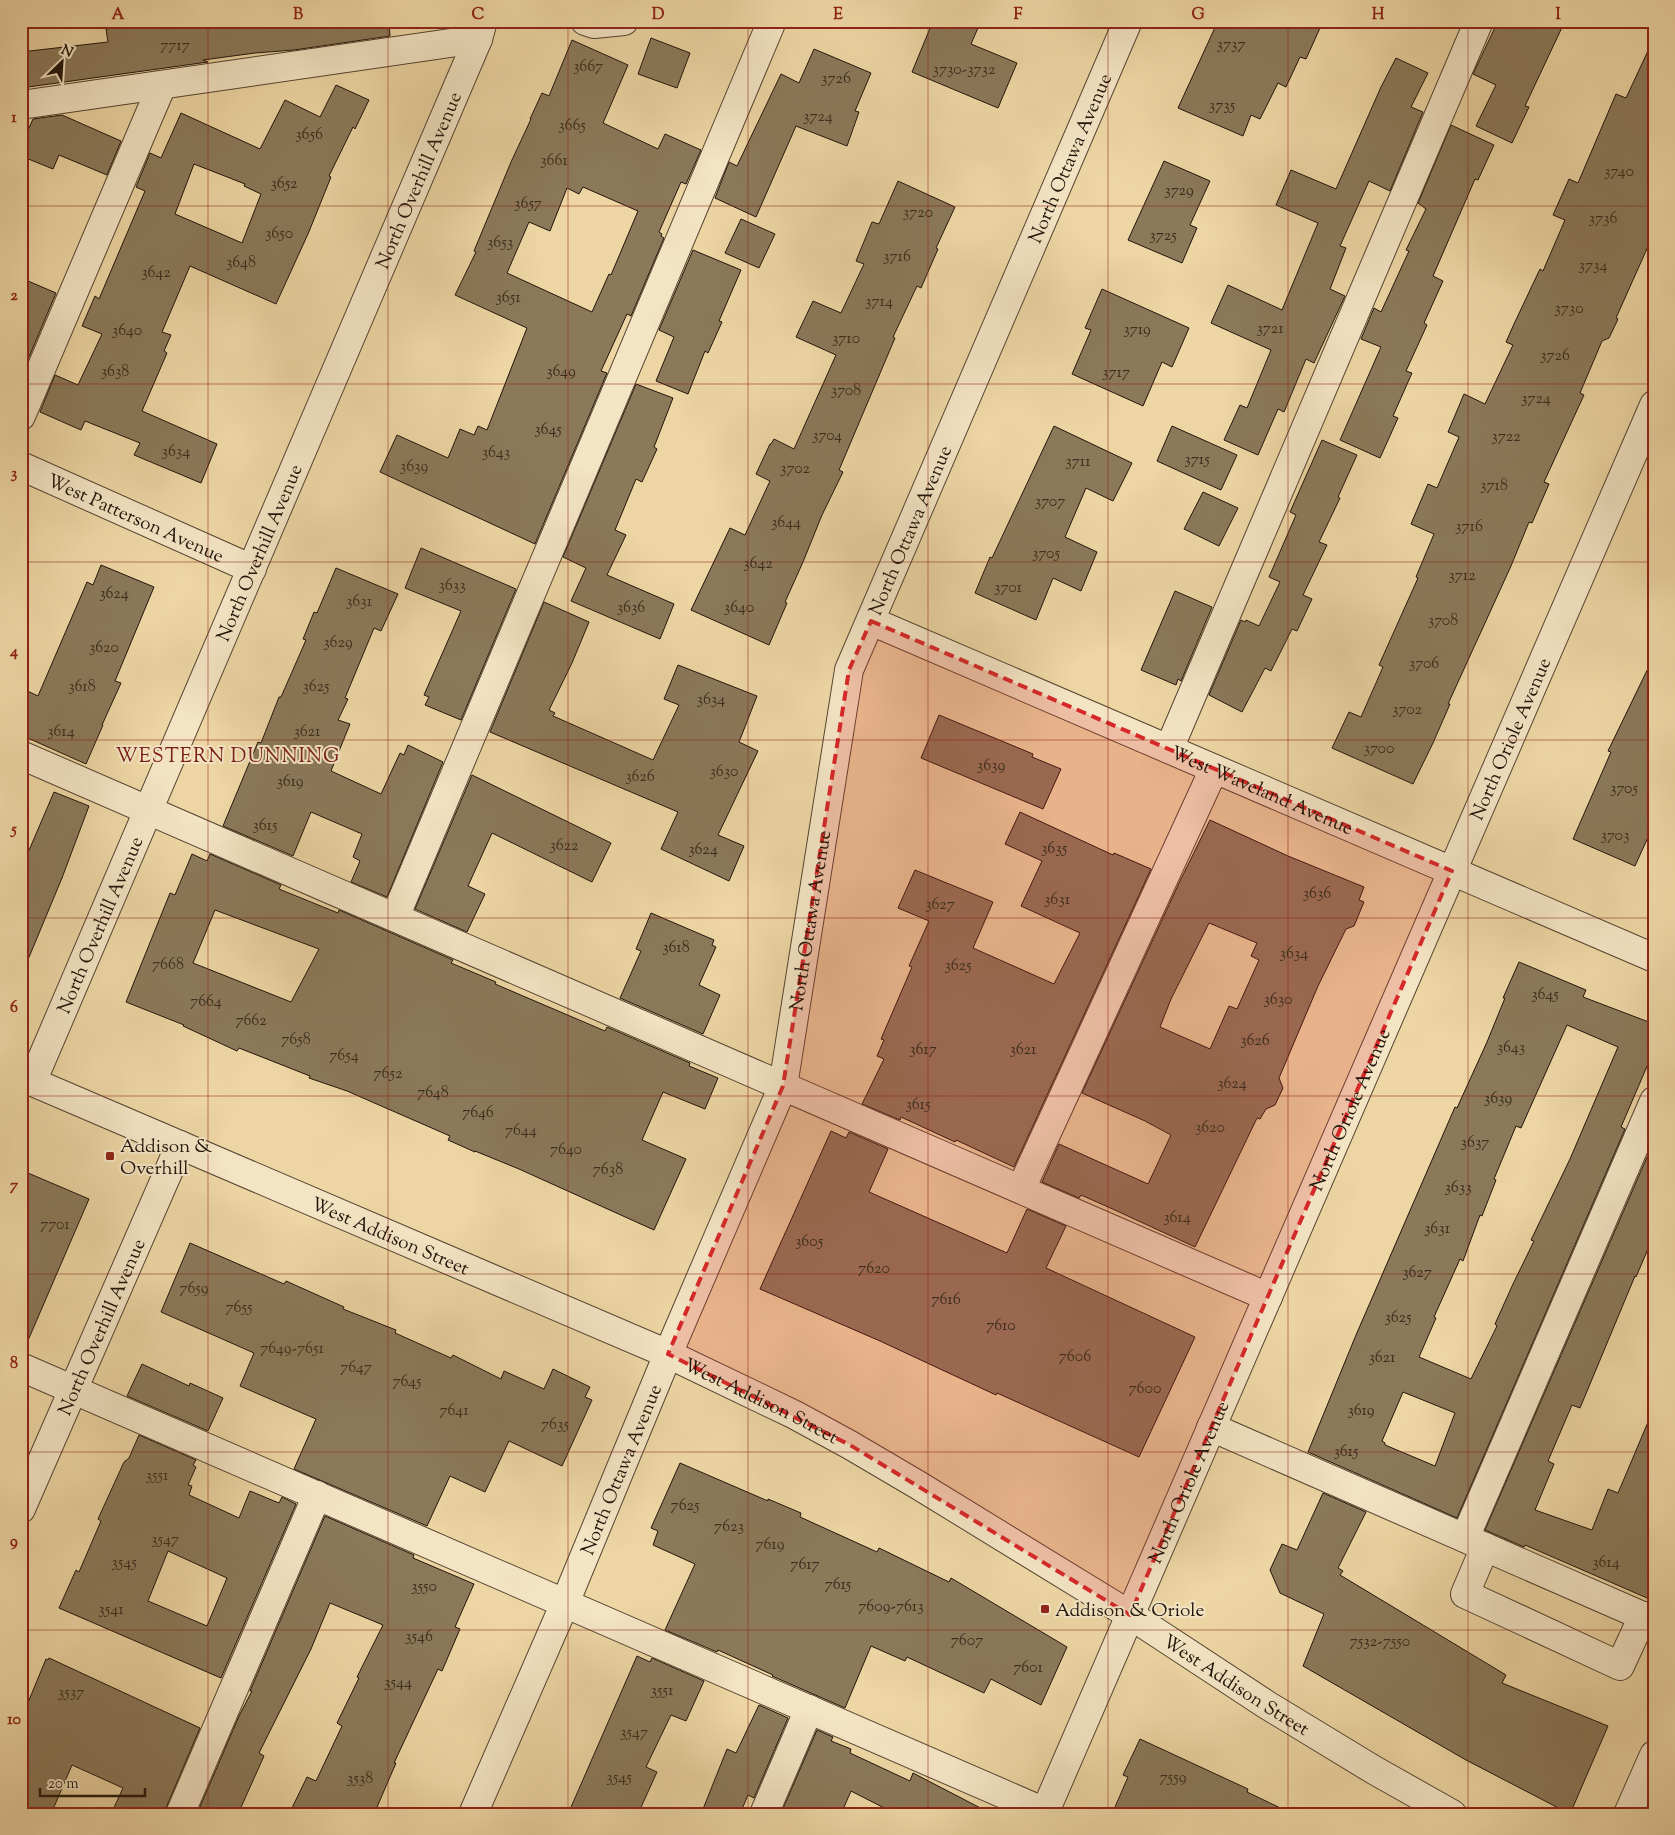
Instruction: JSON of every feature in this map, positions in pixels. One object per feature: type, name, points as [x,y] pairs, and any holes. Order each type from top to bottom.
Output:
[{"type":"street","points":[[585,21],[594,24],[624,21]]},
{"type":"street","points":[[394,917],[772,21]]},
{"type":"street","name":"North Ottawa Avenue","points":[[473,1814],[565,1603],[668,1354],[783,1086],[849,670],[872,621],[1128,21]]},
{"type":"street","points":[[1169,749],[1479,21]]},
{"type":"street","points":[[21,105],[162,85],[480,30]]},
{"type":"street","name":"North Overhill Avenue","points":[[27,1080],[148,810],[252,569],[480,30]]},
{"type":"street","points":[[21,416],[162,85]]},
{"type":"street","name":"North Oriole Avenue","points":[[1045,1813],[1654,405]]},
{"type":"street","name":"West Patterson Avenue","points":[[21,466],[252,569]]},
{"type":"street","name":"West Waveland Avenue","points":[[872,621],[1654,958]]},
{"type":"street","points":[[21,755],[1268,1297]]},
{"type":"street","points":[[1021,1189],[1214,769]]},
{"type":"street","name":"West Addison Street","points":[[27,1080],[668,1354],[795,1415],[850,1445],[1130,1615],[1267,1705],[1374,1770],[1452,1814]]},
{"type":"street","points":[[1211,1428],[1475,1543],[1648,1618],[1620,1666],[1465,1594],[1475,1543],[1654,1101]]},
{"type":"street","name":"North Overhill Avenue","points":[[21,1509],[180,1145]]},
{"type":"street","points":[[21,1367],[1045,1813]]},
{"type":"street","points":[[180,1814],[317,1495]]},
{"type":"street","points":[[764,1814],[809,1709]]},
{"type":"street","points":[[1628,1814],[1654,1755]]},
{"type":"highlighted area","points":[[871,621],[1452,871],[1130,1615],[850,1445],[668,1354],[783,1086],[849,670]]},
{"type":"building","points":[[160,21],[389,21],[390,36],[294,50],[203,60],[208,62],[21,88],[21,52],[108,42],[106,29]]},
{"type":"building","points":[[933,21],[981,21],[971,44],[1017,63],[998,108],[912,72]]},
{"type":"building","points":[[1218,21],[1305,21],[1320,28],[1306,59],[1300,57],[1286,87],[1278,83],[1260,119],[1251,115],[1243,136],[1178,108]]},
{"type":"building","points":[[1498,21],[1565,21],[1525,106],[1529,107],[1512,143],[1476,126],[1496,85],[1473,74]]},
{"type":"building","points":[[651,38],[690,53],[677,88],[638,74]]},
{"type":"building","points":[[1654,38],[1654,233],[1616,318],[1618,319],[1609,338],[1602,341],[1580,393],[1584,395],[1544,482],[1549,484],[1532,523],[1529,522],[1448,704],[1450,704],[1433,743],[1413,784],[1332,748],[1349,712],[1361,717],[1383,667],[1379,665],[1418,578],[1416,577],[1434,534],[1411,524],[1428,484],[1437,488],[1459,437],[1448,432],[1464,394],[1485,404],[1513,345],[1506,342],[1540,269],[1543,271],[1565,220],[1553,215],[1569,179],[1578,183],[1616,94],[1626,98]]},
{"type":"building","points":[[572,40],[628,65],[603,123],[658,149],[665,134],[701,150],[686,184],[681,182],[659,232],[664,238],[631,316],[627,314],[601,371],[607,373],[535,544],[380,472],[397,435],[448,458],[460,429],[474,435],[478,426],[487,430],[527,328],[455,295],[476,252],[474,251],[542,93],[549,96]],"holes":[[[583,187],[638,211],[611,275],[609,274],[592,312],[507,273],[529,222],[550,231],[567,188],[579,194]]]},
{"type":"building","points":[[814,49],[871,73],[855,111],[859,112],[847,146],[796,126],[756,217],[715,198],[729,162],[737,166],[781,74],[799,83]]},
{"type":"building","points":[[1396,58],[1428,73],[1411,107],[1423,112],[1390,191],[1369,181],[1340,246],[1346,248],[1330,289],[1345,296],[1314,363],[1306,359],[1284,412],[1278,409],[1258,455],[1224,440],[1240,405],[1247,408],[1271,350],[1211,323],[1228,285],[1282,310],[1318,223],[1276,205],[1291,170],[1336,189],[1381,87]]},
{"type":"building","points":[[336,85],[369,100],[355,129],[353,127],[329,176],[331,177],[308,234],[276,304],[190,266],[162,332],[171,335],[164,351],[167,353],[142,411],[217,444],[201,483],[134,455],[140,443],[85,421],[81,430],[40,412],[55,375],[78,385],[102,334],[82,326],[95,296],[99,299],[145,191],[136,187],[150,153],[161,158],[181,113],[260,149],[285,100],[320,117]],"holes":[[[194,164],[245,184],[244,186],[261,194],[242,243],[175,214]]]},
{"type":"building","points":[[62,115],[121,141],[107,175],[59,155],[53,169],[21,156],[21,146],[33,119]]},
{"type":"building","points":[[1451,125],[1494,145],[1478,180],[1475,179],[1433,276],[1443,281],[1424,323],[1427,325],[1406,371],[1412,373],[1393,416],[1398,418],[1380,458],[1340,440],[1381,347],[1361,339],[1374,308],[1381,312],[1409,251],[1406,250],[1426,209],[1418,203]]},
{"type":"building","points":[[1164,161],[1210,181],[1190,225],[1197,228],[1182,263],[1128,240]]},
{"type":"building","points":[[898,181],[955,207],[936,248],[938,249],[921,288],[917,286],[893,337],[895,338],[839,470],[843,472],[822,515],[769,645],[691,610],[730,528],[745,535],[770,481],[756,474],[770,444],[774,439],[794,449],[836,355],[796,337],[813,301],[841,313],[864,264],[856,261],[872,222],[879,224]]},
{"type":"building","points":[[741,219],[775,234],[759,268],[725,253]]},
{"type":"building","points":[[693,250],[741,270],[719,321],[722,322],[708,353],[705,351],[688,394],[656,381],[674,337],[659,330]]},
{"type":"building","points":[[21,278],[56,293],[21,376]]},
{"type":"building","points":[[1102,289],[1189,328],[1172,367],[1162,362],[1143,406],[1072,374],[1091,330],[1085,328]]},
{"type":"building","points":[[636,384],[673,398],[654,447],[657,449],[642,482],[636,479],[615,530],[626,535],[607,575],[674,604],[660,639],[571,601],[586,568],[563,557]]},
{"type":"building","points":[[1054,426],[1132,463],[1113,501],[1086,488],[1065,537],[1097,552],[1081,591],[1053,578],[1036,620],[975,593],[990,557],[992,558]]},
{"type":"building","points":[[1172,426],[1237,455],[1221,490],[1157,461]]},
{"type":"building","points":[[1322,440],[1357,455],[1338,497],[1340,498],[1319,542],[1327,545],[1303,595],[1312,599],[1297,631],[1292,629],[1271,671],[1265,668],[1242,712],[1209,695],[1241,620],[1245,622],[1246,620],[1259,626],[1280,582],[1269,577],[1296,515],[1290,512]]},
{"type":"building","points":[[1203,492],[1238,508],[1219,546],[1184,529]]},
{"type":"building","points":[[421,548],[516,589],[461,720],[425,705],[429,697],[424,695],[461,611],[405,588]]},
{"type":"building","points":[[101,565],[154,587],[115,681],[121,683],[86,764],[21,735],[21,688],[38,696],[87,582],[93,585]]},
{"type":"building","points":[[336,568],[398,594],[381,631],[374,628],[345,698],[348,699],[338,720],[350,724],[331,771],[381,794],[400,753],[404,755],[408,745],[443,762],[387,897],[351,882],[360,861],[353,857],[362,834],[311,812],[293,856],[223,826],[258,742],[261,743],[279,697],[281,697],[306,640],[303,639],[314,612],[317,613]]},
{"type":"building","points":[[1175,591],[1212,607],[1181,681],[1178,679],[1176,685],[1141,670]]},
{"type":"building","points":[[544,602],[589,622],[549,710],[555,713],[553,716],[653,760],[679,705],[664,699],[678,665],[757,696],[739,742],[758,751],[718,835],[744,846],[729,881],[661,849],[678,812],[490,732]]},
{"type":"building","points":[[1654,656],[1654,824],[1635,866],[1573,839],[1611,752],[1608,751]]},
{"type":"building","points":[[939,715],[1033,754],[1032,757],[1061,769],[1043,809],[921,758]]},
{"type":"building","points":[[472,775],[611,843],[592,882],[492,833],[468,886],[485,894],[467,932],[415,909]]},
{"type":"building","points":[[54,792],[89,806],[62,878],[22,974],[21,869]]},
{"type":"building","points":[[1020,812],[1113,855],[1114,853],[1151,869],[1014,1167],[901,1117],[900,1120],[862,1104],[884,1059],[877,1056],[884,1040],[881,1039],[912,967],[909,966],[929,921],[898,908],[915,870],[993,902],[973,948],[1054,984],[1080,933],[1021,906],[1042,861],[1005,844]]},
{"type":"building","points":[[1210,820],[1288,856],[1364,887],[1359,900],[1364,902],[1354,926],[1346,929],[1318,986],[1279,1078],[1283,1088],[1275,1105],[1266,1109],[1260,1119],[1257,1118],[1195,1247],[1081,1195],[1079,1198],[1042,1182],[1059,1144],[1148,1184],[1171,1135],[1145,1121],[1082,1093]],"holes":[[[1209,923],[1257,943],[1251,956],[1259,960],[1237,1009],[1229,1006],[1210,1049],[1160,1027],[1171,999]]]},
{"type":"building","points":[[192,854],[207,861],[210,854],[281,885],[279,889],[338,913],[339,910],[453,960],[451,963],[496,982],[495,984],[605,1031],[607,1027],[690,1063],[689,1066],[718,1078],[705,1109],[663,1092],[642,1140],[686,1159],[654,1230],[519,1169],[448,1140],[450,1136],[347,1091],[309,1078],[310,1076],[239,1048],[237,1051],[184,1025],[126,1002],[170,893],[175,895]],"holes":[[[215,910],[319,949],[291,1002],[193,963]]]},
{"type":"building","points":[[651,913],[714,940],[712,945],[716,947],[699,985],[720,995],[703,1034],[620,998],[641,951],[636,949]]},
{"type":"building","points":[[1519,962],[1586,990],[1583,997],[1654,1024],[1654,1050],[1621,1127],[1625,1129],[1457,1518],[1308,1452],[1356,1335],[1455,1107],[1457,1108],[1487,1042],[1505,998],[1503,998]],"holes":[[[1567,1025],[1618,1047],[1570,1159],[1531,1240],[1534,1241],[1495,1324],[1497,1326],[1471,1379],[1419,1357],[1436,1318],[1434,1317],[1460,1259],[1463,1261],[1480,1215],[1482,1216],[1496,1180],[1494,1179],[1516,1126],[1521,1128]],[[1403,1392],[1455,1413],[1435,1466],[1385,1445],[1382,1441]]]},
{"type":"building","points":[[831,1131],[846,1138],[849,1132],[888,1149],[869,1192],[1007,1253],[1027,1209],[1066,1226],[1046,1268],[1195,1337],[1139,1457],[760,1289]]},
{"type":"building","points":[[1654,1141],[1654,1235],[1580,1408],[1572,1405],[1548,1461],[1554,1464],[1535,1510],[1592,1530],[1608,1489],[1618,1493],[1654,1408],[1654,1601],[1525,1545],[1524,1547],[1485,1530]]},
{"type":"building","points":[[21,1170],[89,1199],[23,1352],[21,1352]]},
{"type":"building","points":[[190,1243],[284,1284],[286,1281],[344,1307],[343,1309],[396,1330],[395,1333],[451,1358],[453,1355],[501,1379],[504,1371],[544,1389],[553,1369],[590,1387],[585,1397],[592,1400],[562,1466],[509,1441],[485,1492],[450,1476],[427,1526],[294,1469],[316,1419],[240,1386],[254,1353],[161,1312]]},
{"type":"building","points":[[142,1364],[189,1386],[190,1383],[223,1398],[208,1431],[127,1396]]},
{"type":"building","points":[[139,1435],[196,1460],[193,1465],[196,1467],[188,1485],[192,1486],[189,1495],[239,1518],[250,1491],[279,1503],[282,1497],[296,1504],[221,1678],[59,1608],[76,1570],[79,1572],[101,1521],[98,1519],[124,1462],[129,1458]],"holes":[[[168,1551],[227,1578],[207,1626],[148,1601]]]},
{"type":"building","points":[[680,1463],[768,1501],[768,1499],[801,1513],[800,1517],[877,1552],[879,1548],[949,1582],[951,1578],[1067,1647],[1041,1705],[991,1679],[984,1693],[907,1657],[905,1661],[871,1646],[845,1708],[718,1650],[717,1652],[665,1630],[695,1564],[653,1545],[658,1531],[651,1528]]},
{"type":"building","points":[[1323,1493],[1366,1512],[1338,1568],[1343,1571],[1340,1575],[1506,1675],[1502,1683],[1608,1726],[1570,1814],[1466,1760],[1303,1666],[1324,1614],[1280,1593],[1270,1570],[1282,1544],[1297,1550]]},
{"type":"building","points":[[325,1516],[414,1555],[413,1558],[474,1584],[455,1627],[460,1629],[442,1671],[438,1669],[394,1763],[396,1763],[374,1814],[289,1814],[307,1777],[316,1781],[342,1726],[337,1723],[383,1625],[330,1603],[311,1649],[259,1753],[264,1756],[238,1814],[197,1814],[239,1716],[252,1691],[250,1691]]},
{"type":"building","points":[[637,1656],[650,1662],[652,1658],[704,1681],[686,1721],[671,1715],[646,1767],[657,1772],[638,1814],[568,1814]]},
{"type":"building","points":[[49,1658],[200,1728],[165,1814],[111,1814],[123,1788],[72,1765],[51,1814],[21,1814],[21,1703],[27,1705],[46,1659],[48,1660]]},
{"type":"building","points":[[759,1705],[788,1718],[754,1798],[748,1795],[740,1814],[701,1814],[727,1749],[736,1753]]},
{"type":"building","points":[[817,1730],[833,1737],[831,1741],[851,1749],[850,1753],[910,1781],[913,1773],[992,1814],[896,1814],[851,1791],[841,1814],[789,1814],[782,1811]]},
{"type":"building","points":[[1140,1739],[1248,1789],[1247,1792],[1293,1814],[1112,1814],[1128,1777],[1123,1775]]},
{"type":"place","name":"Addison & Overhill","points":[[110,1156]]},
{"type":"place","name":"Addison & Oriole","points":[[1045,1609]]},
{"type":"district","name":"WESTERN DUNNING","points":[[228,755]]}]
